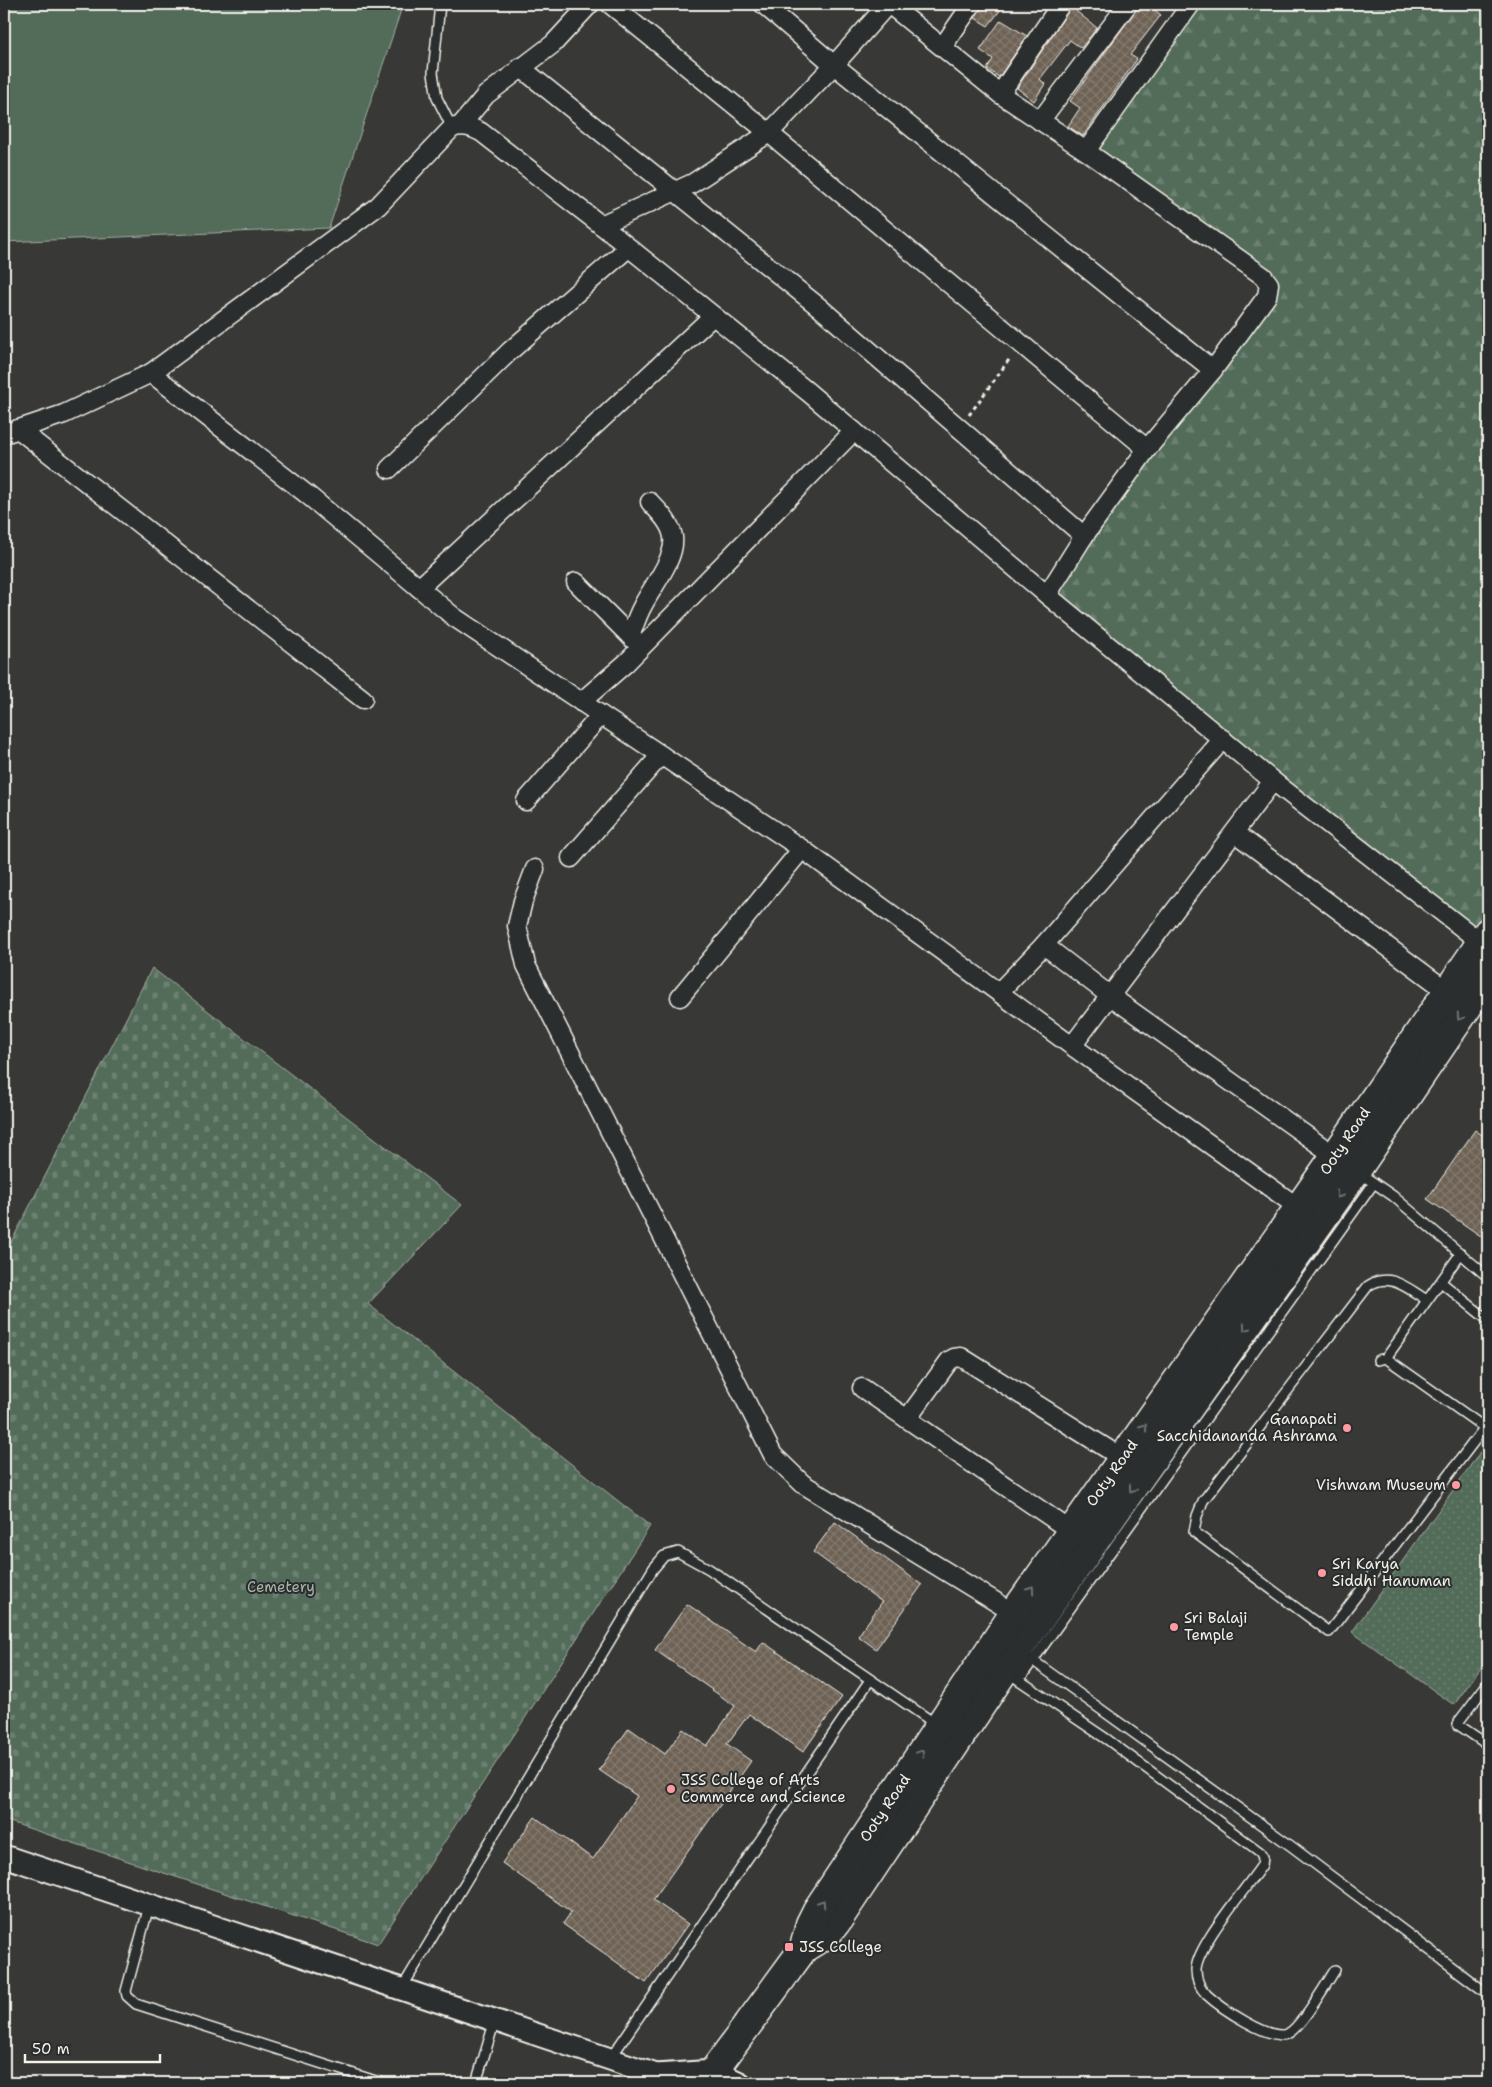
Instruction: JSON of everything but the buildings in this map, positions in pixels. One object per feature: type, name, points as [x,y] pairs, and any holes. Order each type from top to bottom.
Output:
[{"type":"main road","name":"Ooty Road","points":[[804,1948],[810,1924],[817,1910],[1014,1612],[1299,1208],[1355,1170],[1448,991],[1486,941]]},
{"type":"main road","name":"Ooty Road","points":[[710,2077],[804,1948],[826,1934],[836,1923],[1019,1665],[1488,977]]},
{"type":"street","points":[[11,432],[64,414],[151,373],[378,206],[486,95],[520,67],[553,44],[590,4]]},
{"type":"street","points":[[610,4],[769,133],[1147,449]]},
{"type":"street","points":[[763,4],[834,65],[1213,370]]},
{"type":"street","points":[[601,225],[693,183],[769,133],[889,4],[1000,94],[1086,151],[1263,276],[1269,284],[1267,296],[1213,370],[1147,449],[1084,536],[1047,595]]},
{"type":"street","points":[[943,46],[972,4]]},
{"type":"street","points":[[1000,94],[1061,4]]},
{"type":"street","points":[[1040,121],[1128,4]]},
{"type":"street","points":[[1086,151],[1192,4]]},
{"type":"street","points":[[520,67],[819,307],[1084,536]]},
{"type":"street","points":[[456,127],[482,132],[601,225],[854,431],[1047,595],[1273,781],[1486,941]]},
{"type":"street","points":[[389,469],[510,351],[628,248]]},
{"type":"street","points":[[419,588],[713,316]]},
{"type":"street","points":[[151,373],[309,496],[454,617],[802,848],[1072,1046],[1299,1208]]},
{"type":"street","points":[[636,642],[854,431]]},
{"type":"street","points":[[11,432],[363,699]]},
{"type":"street","points":[[582,702],[626,663],[636,642],[641,608],[670,558],[673,536],[669,525],[650,502]]},
{"type":"street","points":[[576,582],[636,642]]},
{"type":"street","points":[[526,801],[601,715]]},
{"type":"street","points":[[999,992],[1044,944],[1223,739]]},
{"type":"street","points":[[571,858],[661,756]]},
{"type":"street","points":[[1072,1046],[1273,781]]},
{"type":"street","points":[[1235,833],[1448,991]]},
{"type":"street","points":[[680,997],[802,848]]},
{"type":"street","points":[[535,869],[523,901],[517,926],[526,965],[773,1455],[803,1484],[1014,1612]]},
{"type":"street","points":[[1044,944],[1110,995],[1355,1170]]},
{"type":"street","points":[[907,1419],[948,1362],[954,1358],[961,1358],[1122,1458]]},
{"type":"street","points":[[862,1388],[1071,1531]]},
{"type":"street","points":[[4,1856],[149,1906],[402,1988],[663,2079],[710,2077],[740,2083]]},
{"type":"lane","points":[[440,4],[432,73],[437,98],[456,127]]},
{"type":"lane","points":[[1355,1170],[1393,1196],[1488,1277]]},
{"type":"lane","points":[[1428,1300],[1393,1280],[1375,1281],[1368,1286],[1203,1501],[1197,1516],[1194,1532],[1329,1632],[1486,1426],[1382,1359],[1428,1300],[1461,1253]]},
{"type":"lane","points":[[1441,1282],[1488,1320]]},
{"type":"lane","points":[[402,1988],[653,1569],[664,1556],[678,1552],[687,1555],[939,1727]]},
{"type":"lane","points":[[1019,1665],[1108,1740],[1260,1852],[1263,1857],[1262,1865],[1205,1945],[1197,1962],[1196,1972],[1199,1985],[1207,1995],[1223,2008],[1257,2028],[1278,2035],[1286,2035],[1298,2025],[1335,1970]]},
{"type":"lane","points":[[1019,1665],[1291,1846],[1488,1994]]},
{"type":"lane","points":[[610,2059],[870,1680]]},
{"type":"lane","points":[[1488,1683],[1458,1724],[1488,1745]]},
{"type":"lane","points":[[149,1906],[126,1991],[131,2001],[382,2083]]},
{"type":"lane","points":[[480,2082],[495,2020]]},
{"type":"path","points":[[958,429],[1021,343]]},
{"type":"green space","points":[[4,4],[403,4],[329,228],[4,242]]},
{"type":"green space","points":[[1195,4],[1488,4],[1488,933],[1482,942],[1047,595],[1269,284],[1094,151]]},
{"type":"green space","name":"Cemetery","points":[[152,968],[462,1205],[368,1304],[650,1526],[378,1944],[4,1820],[4,1256]]},
{"type":"green space","points":[[1488,1441],[1488,1658],[1454,1705],[1352,1632]]},
{"type":"place","name":"Ganapati Sacchidananda Ashrama","points":[[1347,1428]]},
{"type":"place","name":"Vishwam Museum","points":[[1456,1485]]},
{"type":"place","name":"Sri Karya Siddhi Hanuman","points":[[1322,1573]]},
{"type":"place","name":"Sri Balaji Temple","points":[[1174,1627]]},
{"type":"place","name":"JSS College of Arts Commerce and Science","points":[[671,1789]]},
{"type":"place","name":"JSS College","points":[[789,1947]]}]
